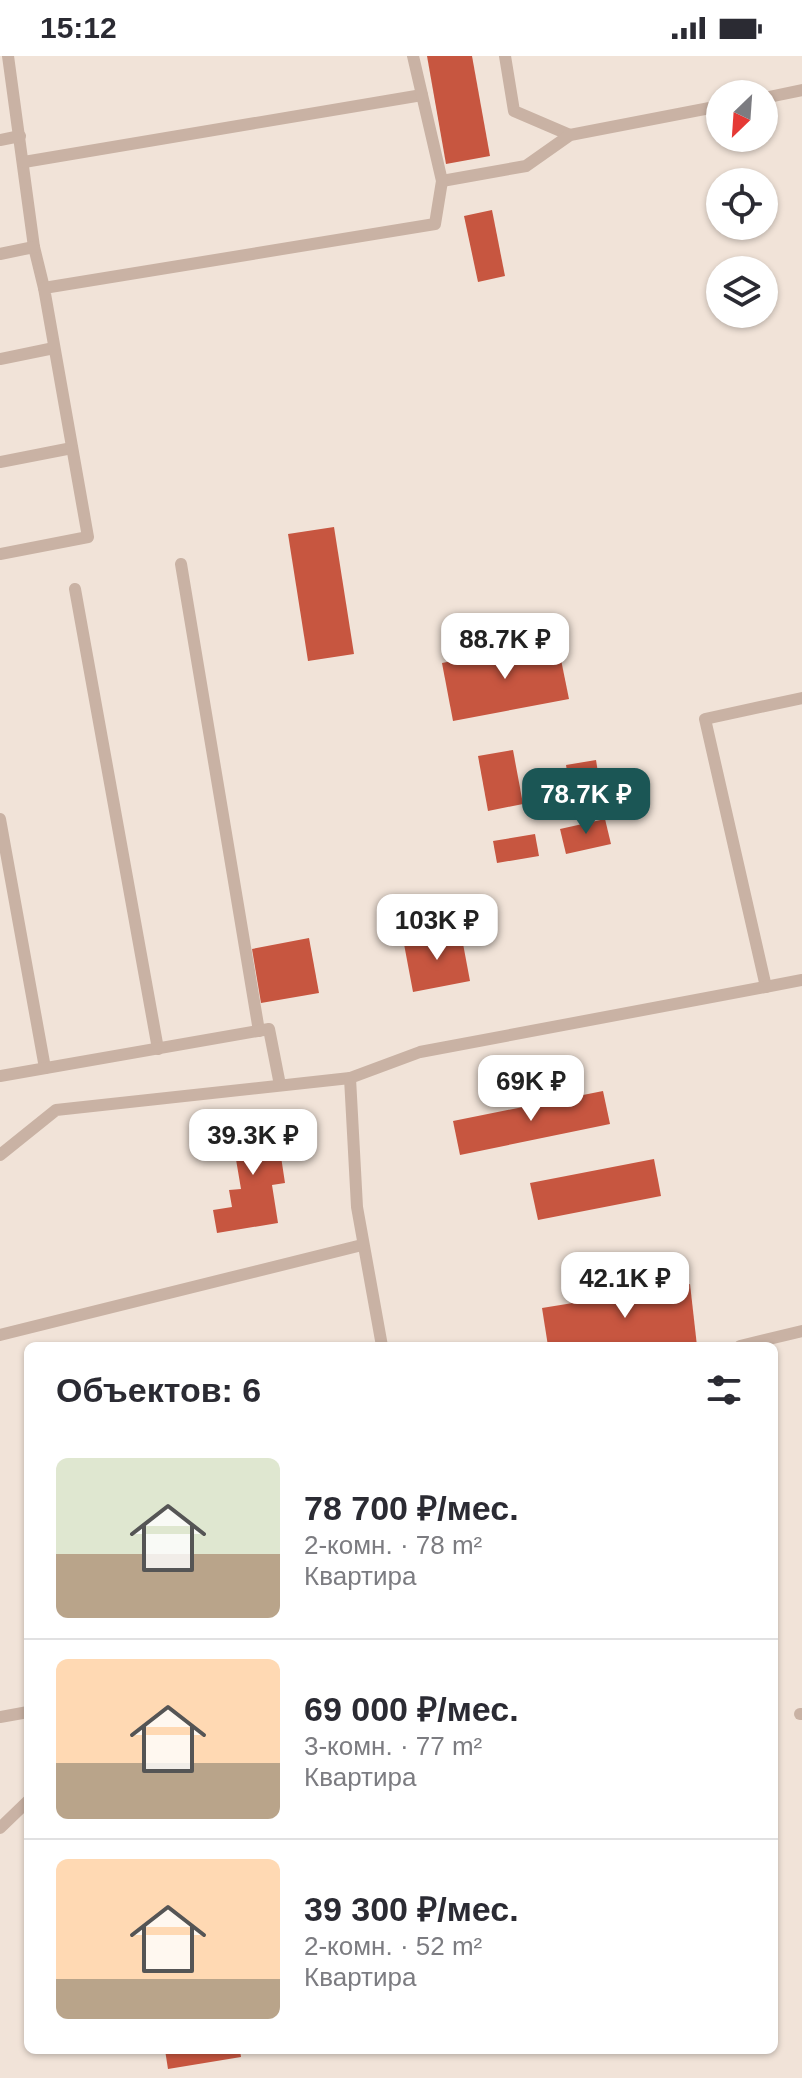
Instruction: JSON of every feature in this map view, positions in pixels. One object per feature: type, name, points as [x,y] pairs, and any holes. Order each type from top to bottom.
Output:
[{"type":"lane","points":[[0,554],[88,537],[34,247],[8,56]]},
{"type":"lane","points":[[44,288],[435,224],[442,181],[413,56]]},
{"type":"lane","points":[[505,56],[514,111],[570,135]]},
{"type":"lane","points":[[778,95],[802,90]]},
{"type":"lane","points":[[24,162],[422,95]]},
{"type":"lane","points":[[442,181],[526,166],[570,135],[706,109]]},
{"type":"lane","points":[[0,140],[20,136]]},
{"type":"lane","points":[[0,254],[34,247]]},
{"type":"lane","points":[[0,359],[54,348]]},
{"type":"lane","points":[[0,462],[72,448]]},
{"type":"lane","points":[[181,564],[259,1031]]},
{"type":"lane","points":[[75,589],[158,1049]]},
{"type":"lane","points":[[766,987],[705,719],[802,698]]},
{"type":"lane","points":[[0,819],[45,1068]]},
{"type":"lane","points":[[0,1155],[56,1110],[350,1078],[420,1052],[802,980]]},
{"type":"lane","points":[[0,1076],[269,1029],[280,1085]]},
{"type":"lane","points":[[350,1078],[362,1245],[381,1342]]},
{"type":"lane","points":[[0,1335],[362,1245]]},
{"type":"lane","points":[[757,1342],[802,1331]]},
{"type":"lane","points":[[0,1717],[24,1713]]},
{"type":"lane","points":[[0,1828],[24,1805]]},
{"type":"building","points":[[427,56],[472,56],[490,156],[446,164]]},
{"type":"building","points":[[492,210],[505,276],[478,282],[464,216]]},
{"type":"building","points":[[334,527],[354,654],[308,661],[288,534]]},
{"type":"building","points":[[557,640],[569,699],[453,721],[442,663]]},
{"type":"building","points":[[513,750],[523,804],[488,811],[478,756]]},
{"type":"building","points":[[596,760],[600,785],[570,790],[566,765]]},
{"type":"building","points":[[605,819],[611,844],[566,854],[560,829]]},
{"type":"building","points":[[535,834],[539,856],[497,863],[493,841]]},
{"type":"building","points":[[461,933],[470,981],[413,992],[404,944]]},
{"type":"building","points":[[309,938],[319,993],[261,1003],[252,949]]},
{"type":"building","points":[[603,1091],[610,1124],[460,1155],[453,1121]]},
{"type":"building","points":[[275,1117],[285,1183],[272,1185],[278,1223],[217,1233],[213,1210],[232,1207],[229,1190],[241,1189],[230,1124]]},
{"type":"building","points":[[654,1159],[661,1196],[538,1220],[530,1183]]},
{"type":"building","points":[[690,1284],[697,1342],[547,1342],[542,1308]]},
{"type":"building","points":[[166,2054],[241,2054],[241,2057],[168,2069]]}]
